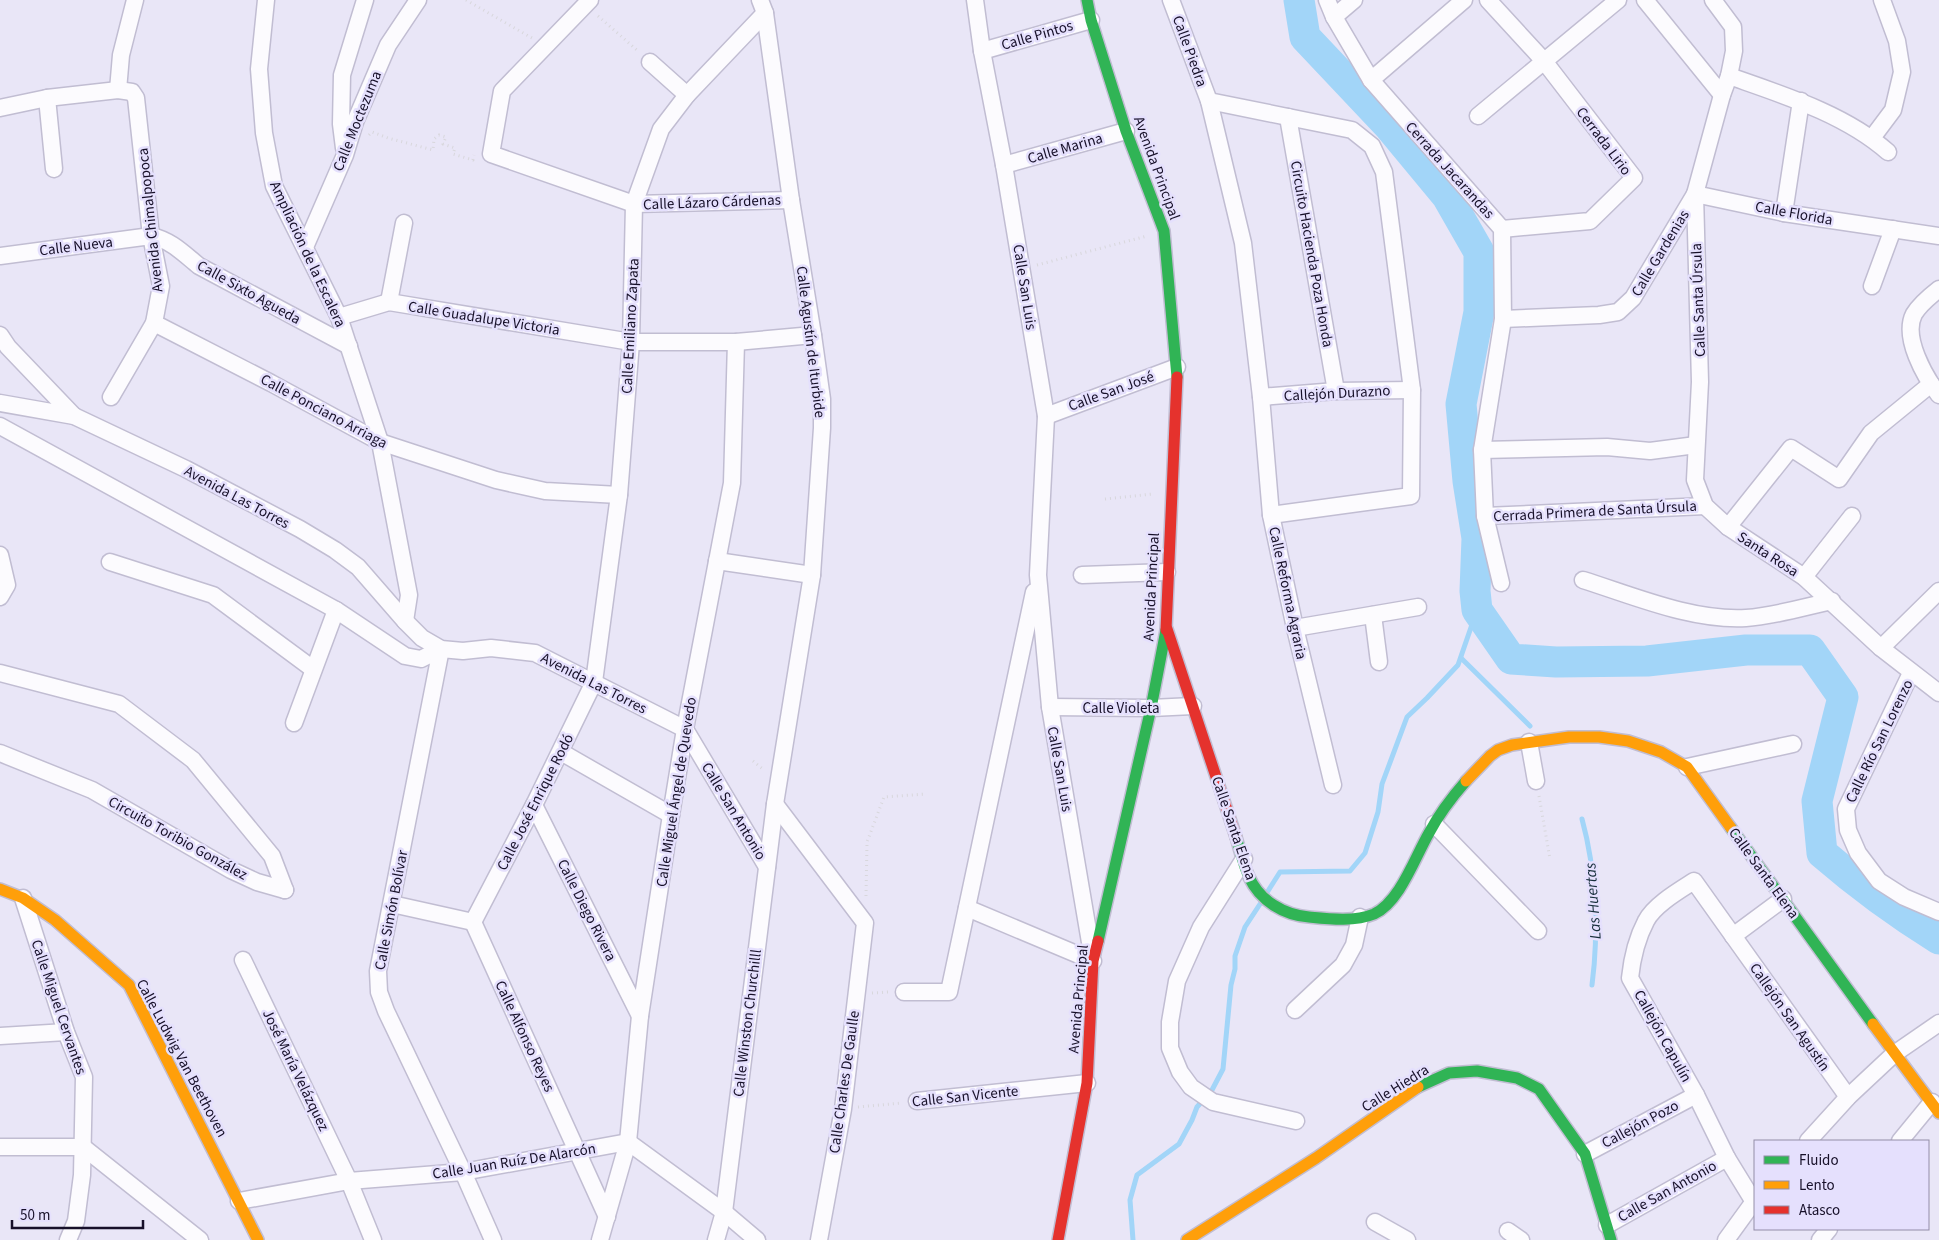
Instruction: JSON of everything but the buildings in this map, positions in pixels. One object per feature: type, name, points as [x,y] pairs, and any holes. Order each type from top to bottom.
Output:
[{"type":"street","name":"Avenida Chimalpopoca","points":[[112,397],[154,323],[161,286],[151,236],[138,107],[136,98],[125,91],[121,55],[135,0]]},
{"type":"street","name":"Ampliación de la Escalera","points":[[266,0],[259,69],[264,133],[274,186],[339,317],[380,442],[409,595],[405,621]]},
{"type":"street","points":[[345,155],[342,124],[342,75],[365,0]]},
{"type":"street","name":"Calle Moctezuma","points":[[305,246],[345,155],[355,122],[388,45],[418,0]]},
{"type":"street","points":[[494,136],[502,91],[590,0]]},
{"type":"street","name":"Calle San Luis","points":[[975,0],[982,51],[1004,165],[1046,416],[1038,576],[1050,707],[1093,961]]},
{"type":"street","name":"Avenida Principal","points":[[1058,1240],[1087,1084],[1093,961],[1151,708],[1166,628],[1177,367],[1164,232],[1126,130],[1086,0]]},
{"type":"street","name":"Calle Piedra","points":[[1172,0],[1209,101],[1243,242],[1261,397]]},
{"type":"street","name":"Cerrada Jacarandas","points":[[1327,0],[1370,80],[1502,229],[1503,319],[1482,450]]},
{"type":"street","points":[[1334,16],[1354,0]]},
{"type":"street","points":[[1370,80],[1464,0]]},
{"type":"street","name":"Cerrada Lirio","points":[[1488,0],[1544,61],[1634,178],[1590,221],[1502,229]]},
{"type":"street","points":[[1478,116],[1618,0]]},
{"type":"street","points":[[1645,0],[1722,95]]},
{"type":"street","name":"Calle Santa Úrsula","points":[[1705,506],[1695,480],[1700,382],[1695,194],[1729,76],[1734,51],[1733,27],[1713,0]]},
{"type":"street","points":[[1872,138],[1893,110],[1902,72],[1897,42],[1882,0]]},
{"type":"street","name":"Calle Emiliano Zapata","points":[[594,682],[619,496],[631,342],[634,204],[661,129],[687,95],[762,7]]},
{"type":"street","name":"Calle Agustín de Iturbide","points":[[762,7],[822,400],[822,428],[812,575],[776,804]]},
{"type":"street","name":"Calle Pintos","points":[[982,51],[1091,20]]},
{"type":"street","points":[[650,62],[687,95]]},
{"type":"street","points":[[1729,76],[1801,101],[1872,138],[1888,152]]},
{"type":"street","points":[[0,108],[47,98],[125,91]]},
{"type":"street","points":[[47,98],[54,168]]},
{"type":"street","points":[[1209,101],[1352,130],[1372,146],[1384,172],[1412,390],[1411,496],[1272,515]]},
{"type":"street","points":[[1784,212],[1801,101]]},
{"type":"street","name":"Circuito Hacienda Poza Honda","points":[[1288,117],[1336,391]]},
{"type":"street","points":[[1844,124],[1872,138]]},
{"type":"street","name":"Calle Marina","points":[[1004,165],[1126,130]]},
{"type":"street","name":"Calle Lázaro Cárdenas","points":[[494,136],[491,154],[634,204],[791,200]]},
{"type":"street","name":"Calle Florida","points":[[1695,194],[1784,212],[1939,236]]},
{"type":"street","name":"Calle Gardenias","points":[[1503,319],[1599,315],[1618,312],[1633,298],[1695,194]]},
{"type":"street","points":[[388,302],[404,223]]},
{"type":"street","points":[[1872,286],[1893,229]]},
{"type":"street","name":"Calle Nueva","points":[[0,256],[151,236]]},
{"type":"street","name":"Calle Sixto Agueda","points":[[151,236],[163,238],[199,266],[349,346]]},
{"type":"street","points":[[1728,527],[1791,448],[1838,479],[1871,433],[1935,389],[1913,346],[1910,329],[1914,315],[1923,303],[1939,289]]},
{"type":"street","name":"Calle Guadalupe Victoria","points":[[339,317],[388,302],[631,342],[736,342],[813,335]]},
{"type":"street","name":"Calle Ponciano Arriaga","points":[[154,323],[380,442],[496,480],[545,491],[619,496]]},
{"type":"street","points":[[0,335],[8,347],[74,416]]},
{"type":"street","name":"Calle Miguel Ángel de Quevedo","points":[[600,1240],[628,1142],[640,1016],[671,815],[685,729],[732,483],[736,342]]},
{"type":"street","name":"Calle San José","points":[[1046,416],[1177,367]]},
{"type":"street","name":"Callejón Durazno","points":[[1261,397],[1336,391],[1412,390]]},
{"type":"street","name":"Calle Reforma Agraria","points":[[1261,397],[1272,515],[1295,628],[1333,785]]},
{"type":"street","name":"Avenida Las Torres","points":[[0,403],[74,416],[195,474],[300,529],[335,550],[358,567],[405,621],[422,638],[440,649],[463,651],[491,648],[535,653],[685,729]]},
{"type":"street","name":"Avenida Las Torres","points":[[0,426],[336,610],[405,656],[421,660],[440,649]]},
{"type":"street","points":[[1501,583],[1485,516],[1482,450],[1607,447],[1650,451],[1696,446]]},
{"type":"street","name":"Santa Rosa","points":[[1705,506],[1728,527],[1804,577],[1881,648],[1939,693]]},
{"type":"street","name":"Cerrada Primera de Santa Úrsula","points":[[1485,516],[1705,506]]},
{"type":"street","points":[[1804,577],[1852,516]]},
{"type":"street","points":[[0,555],[7,585],[0,597]]},
{"type":"street","points":[[717,561],[812,575]]},
{"type":"street","points":[[110,562],[213,595],[313,669]]},
{"type":"street","points":[[1082,575],[1168,572]]},
{"type":"street","name":"Calle San Luis","points":[[967,908],[1038,576]]},
{"type":"street","points":[[1583,580],[1671,608],[1714,616],[1746,618],[1832,601]]},
{"type":"street","points":[[1881,648],[1939,591]]},
{"type":"street","points":[[1295,628],[1418,607]]},
{"type":"street","points":[[294,723],[336,610]]},
{"type":"street","points":[[1373,615],[1379,662]]},
{"type":"street","name":"Calle Santa Elena","points":[[1166,628],[1249,877],[1254,887],[1278,909],[1305,918],[1360,917],[1374,914],[1393,896],[1434,824],[1480,764],[1500,748],[1568,736],[1617,738],[1658,750],[1687,767],[1894,1054],[1936,1108]]},
{"type":"street","name":"Calle Simón Bolívar","points":[[440,649],[378,971],[379,992],[386,1011],[463,1172],[493,1240]]},
{"type":"street","name":"Calle Río San Lorenzo","points":[[1911,673],[1846,809],[1848,830],[1858,853],[1879,881],[1904,897],[1939,912]]},
{"type":"street","name":"Circuito Toribio González","points":[[0,674],[120,704],[193,760],[272,856],[285,890],[257,882],[231,870],[92,790],[0,753]]},
{"type":"street","name":"Calle José Enrique Rodó","points":[[473,922],[561,752],[594,682]]},
{"type":"street","name":"Calle Violeta","points":[[1050,707],[1151,708],[1193,706]]},
{"type":"street","name":"Calle San Antonio","points":[[685,729],[767,867]]},
{"type":"street","points":[[1529,742],[1536,780]]},
{"type":"street","points":[[1687,767],[1793,744]]},
{"type":"street","points":[[561,752],[671,815]]},
{"type":"street","points":[[776,804],[865,923]]},
{"type":"street","name":"Calle Winston Churchilll","points":[[716,1240],[724,1212],[776,804]]},
{"type":"street","name":"Calle Diego Rivera","points":[[534,805],[640,1016]]},
{"type":"street","points":[[1434,824],[1538,931]]},
{"type":"street","points":[[1244,860],[1201,927],[1177,981],[1170,1022],[1170,1048],[1180,1072],[1191,1087],[1213,1102],[1296,1121]]},
{"type":"street","name":"Callejón San Agustín","points":[[1694,881],[1848,1097]]},
{"type":"street","name":"Callejón Capulín","points":[[1694,881],[1668,897],[1646,919],[1632,962],[1630,978],[1696,1095],[1727,1158],[1754,1201]]},
{"type":"street","name":"Calle Ludwig Van Beethoven","points":[[0,889],[23,898],[55,920],[130,985],[258,1240]]},
{"type":"street","name":"Calle Miguel Cervantes","points":[[23,898],[66,1032],[84,1077],[82,1175],[76,1220],[68,1240]]},
{"type":"street","points":[[1733,936],[1783,899]]},
{"type":"street","points":[[392,904],[473,922]]},
{"type":"street","points":[[904,992],[950,992],[967,908],[1093,961]]},
{"type":"street","points":[[1295,1010],[1343,965],[1354,945],[1360,917]]},
{"type":"street","name":"Calle Alfonso Reyes","points":[[473,922],[607,1217]]},
{"type":"street","name":"Calle Charles De Gaulle","points":[[819,1240],[843,1109],[865,923]]},
{"type":"street","name":"José María Velázquez","points":[[243,960],[350,1181],[373,1240]]},
{"type":"street","points":[[1809,1140],[1848,1097],[1894,1054],[1939,1023]]},
{"type":"street","points":[[0,1036],[66,1032]]},
{"type":"street","name":"Calle Hiedra","points":[[1187,1240],[1316,1158],[1416,1088],[1448,1073],[1477,1071],[1517,1078],[1539,1089],[1585,1154],[1609,1233]]},
{"type":"street","name":"Calle San Vicente","points":[[918,1101],[1087,1084]]},
{"type":"street","name":"Callejón Pozo","points":[[1585,1154],[1696,1095]]},
{"type":"street","points":[[1901,1140],[1936,1108]]},
{"type":"street","points":[[628,1142],[724,1212],[757,1240]]},
{"type":"street","name":"Calle Juan Ruíz De Alarcón","points":[[239,1201],[350,1181],[463,1172],[628,1142]]},
{"type":"street","points":[[0,1147],[83,1147],[200,1240]]},
{"type":"street","name":"Calle San Antonio","points":[[1609,1233],[1727,1158]]},
{"type":"street","points":[[1726,1240],[1754,1201]]},
{"type":"street","points":[[1375,1222],[1407,1240]]},
{"type":"street","points":[[1820,1240],[1828,1230]]},
{"type":"street","points":[[1508,1231],[1522,1240]]},
{"type":"path","points":[[466,0],[545,46]]},
{"type":"path","points":[[597,15],[650,62]]},
{"type":"path","points":[[363,140],[372,132],[433,150],[434,139],[439,135],[446,137],[443,144],[455,148],[453,154],[473,160],[476,149],[494,136]]},
{"type":"path","points":[[1022,270],[1164,232]]},
{"type":"path","points":[[1105,499],[1171,492]]},
{"type":"path","points":[[1536,780],[1550,859]]},
{"type":"path","points":[[865,923],[867,842],[884,797],[926,794]]},
{"type":"path","points":[[857,993],[904,992]]},
{"type":"path","name":"Calle San Vicente","points":[[843,1109],[918,1101]]},
{"type":"waterway","points":[[1299,0],[1305,37],[1389,126],[1447,196],[1479,252],[1479,312],[1461,404],[1468,481],[1477,538],[1475,591],[1477,610],[1511,659],[1556,662],[1647,661],[1746,650],[1810,650],[1843,697],[1817,801],[1822,853],[1879,898],[1939,939]]},
{"type":"waterway","points":[[1268,891],[1280,872],[1350,871],[1365,853],[1378,812],[1382,784],[1407,717],[1458,665],[1477,610]]},
{"type":"waterway","name":"Las Huertas","points":[[1461,658],[1530,726]]},
{"type":"waterway","name":"Las Huertas","points":[[1582,819],[1587,839],[1595,901],[1596,923],[1592,985]]},
{"type":"waterway","points":[[1133,1240],[1130,1200],[1137,1175],[1179,1144],[1197,1107],[1212,1090],[1223,1069],[1235,956],[1245,927],[1262,901]]},
{"type":"traffic: fast","points":[[1087,0],[1091,20],[1126,131],[1164,231],[1177,377]]},
{"type":"traffic: fast","points":[[1098,941],[1151,708],[1166,630]]},
{"type":"traffic: fast","points":[[1236,837],[1245,868],[1254,886],[1266,900],[1282,910],[1300,916],[1325,919],[1367,917],[1383,908],[1392,900],[1406,878],[1437,819],[1466,781]]},
{"type":"traffic: fast","points":[[1731,828],[1873,1024]]},
{"type":"traffic: fast","points":[[1418,1087],[1449,1073],[1477,1071],[1517,1078],[1539,1089],[1585,1154],[1611,1240]]},
{"type":"traffic: slow","points":[[1466,781],[1490,756],[1498,750],[1512,745],[1569,737],[1599,737],[1628,741],[1661,752],[1687,767],[1731,828]]},
{"type":"traffic: slow","points":[[0,889],[23,898],[55,920],[129,985],[258,1240]]},
{"type":"traffic: slow","points":[[1873,1024],[1939,1113]]},
{"type":"traffic: slow","points":[[1187,1240],[1316,1158],[1418,1087]]},
{"type":"traffic: jam","points":[[1166,630],[1177,377]]},
{"type":"traffic: jam","points":[[1167,629],[1236,837]]},
{"type":"traffic: jam","points":[[1058,1240],[1087,1083],[1093,961],[1098,941]]}]
